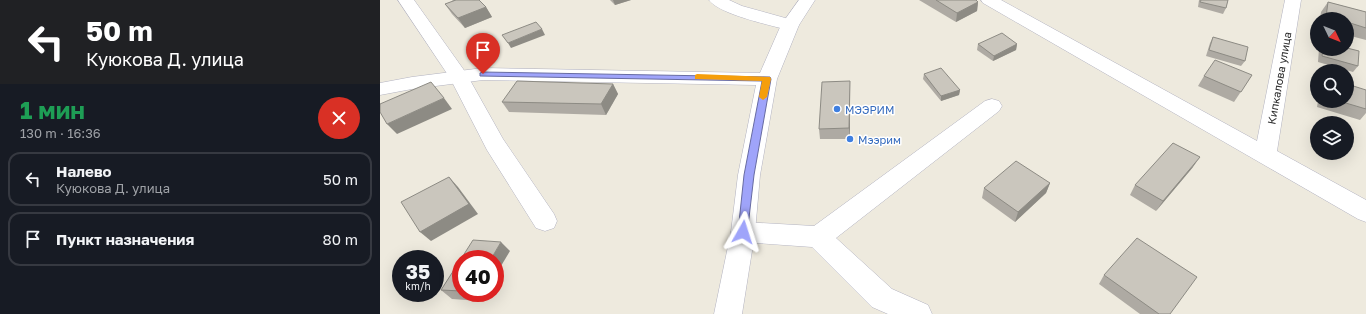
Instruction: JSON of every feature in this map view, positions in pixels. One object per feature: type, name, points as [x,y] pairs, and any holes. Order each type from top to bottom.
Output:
[{"type":"street","points":[[406,0],[459,77],[495,144],[545,221]]},
{"type":"street","points":[[717,0],[736,10],[790,25]]},
{"type":"street","points":[[728,314],[743,232],[749,175],[767,79],[790,25],[807,0]]},
{"type":"street","points":[[989,0],[1366,212]]},
{"type":"street","name":"Кипкалова улица","points":[[1265,155],[1293,0]]},
{"type":"street","points":[[380,90],[412,82],[483,74],[767,79]]},
{"type":"street","points":[[818,237],[992,106]]},
{"type":"street","points":[[743,232],[818,237],[882,298],[918,314]]},
{"type":"building","points":[[456,0],[479,0],[486,7],[458,18],[445,4]]},
{"type":"building","points":[[936,0],[976,0],[978,2],[957,13]]},
{"type":"building","points":[[1201,0],[1228,0],[1226,8],[1200,2]]},
{"type":"building","points":[[1328,2],[1366,12],[1366,28],[1354,24],[1354,12],[1327,12]]},
{"type":"building","points":[[536,22],[542,29],[508,43],[502,35]]},
{"type":"building","points":[[1002,33],[1017,44],[994,56],[978,44]]},
{"type":"building","points":[[1213,37],[1248,47],[1245,61],[1209,50]]},
{"type":"building","points":[[1354,50],[1359,51],[1358,66],[1322,56],[1354,56]]},
{"type":"building","points":[[1215,60],[1252,75],[1241,92],[1204,76]]},
{"type":"building","points":[[941,68],[960,90],[941,96],[924,74]]},
{"type":"building","points":[[517,81],[613,84],[601,104],[502,102]]},
{"type":"building","points":[[850,81],[849,128],[819,129],[822,82]]},
{"type":"building","points":[[431,82],[444,98],[387,124],[380,112],[380,104]]},
{"type":"building","points":[[1354,86],[1366,90],[1366,109],[1354,105]]},
{"type":"building","points":[[1173,143],[1200,157],[1163,201],[1135,185]]},
{"type":"building","points":[[1016,161],[1050,183],[1018,212],[984,188]]},
{"type":"building","points":[[449,177],[469,204],[420,232],[401,202]]},
{"type":"building","points":[[1137,238],[1197,277],[1170,314],[1159,314],[1104,275]]},
{"type":"building","points":[[473,240],[501,242],[496,250],[467,250]]},
{"type":"building","points":[[452,273],[452,291],[444,290],[444,285]]},
{"type":"slow traffic","points":[[697,77],[767,79],[763,97]]},
{"type":"place","name":"МЭЭРИМ","points":[[837,109]]},
{"type":"place","name":"Мээрим","points":[[850,139]]},
{"type":"route","points":[[483,74],[767,79],[749,175],[743,232]]}]
